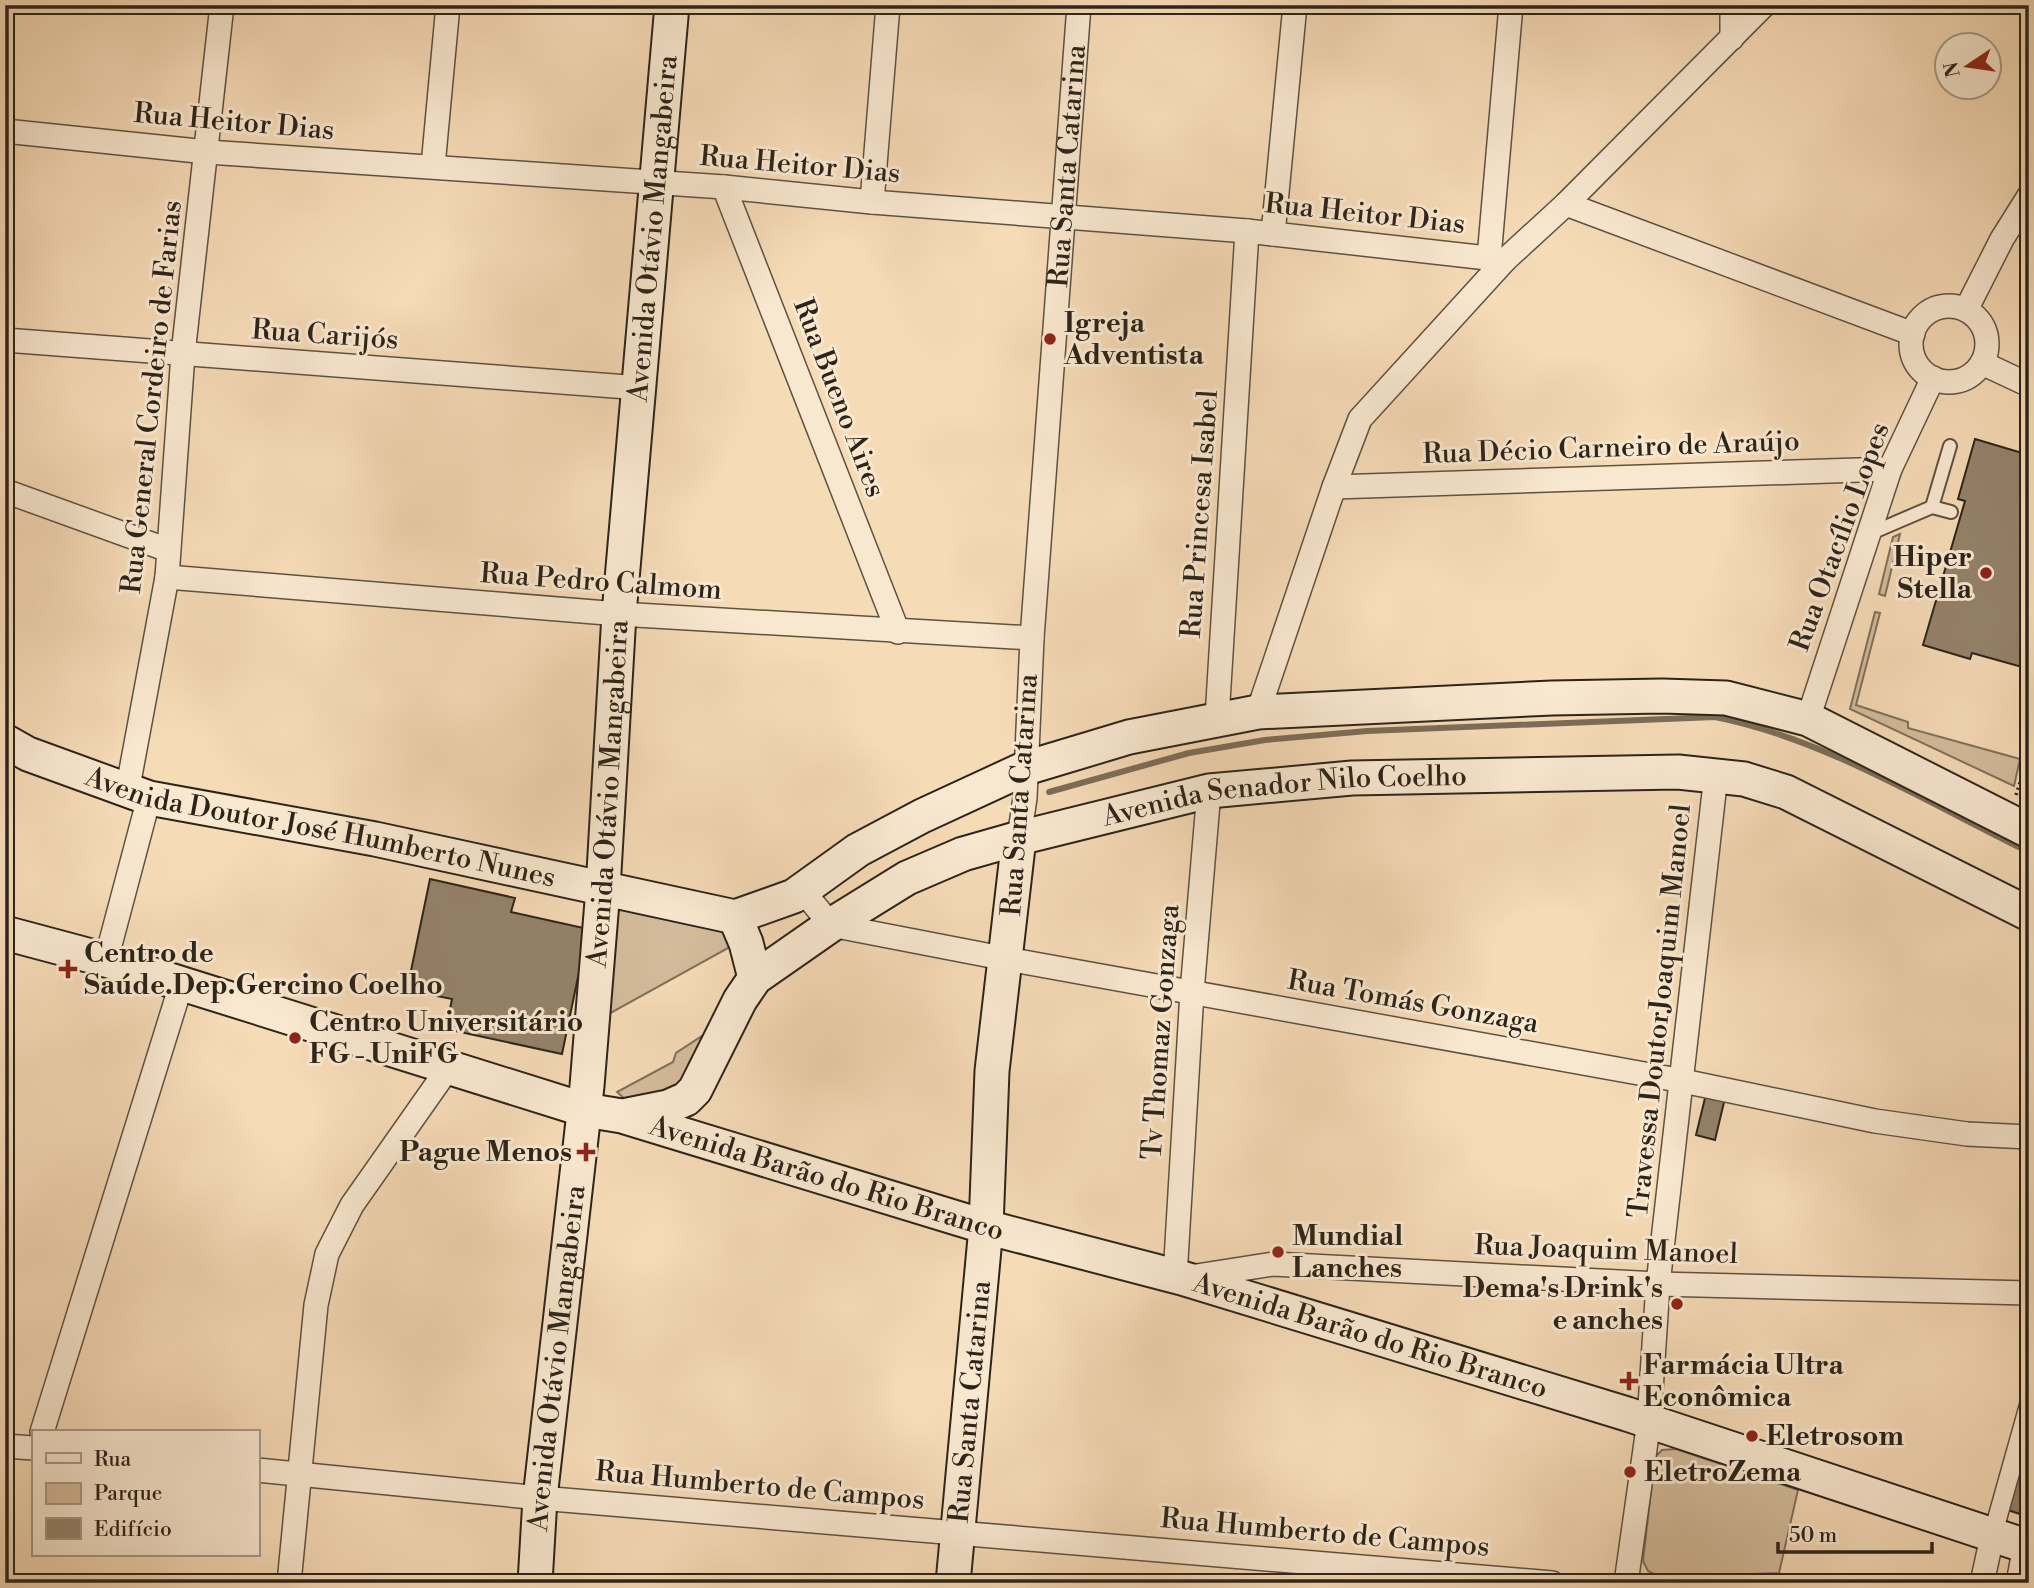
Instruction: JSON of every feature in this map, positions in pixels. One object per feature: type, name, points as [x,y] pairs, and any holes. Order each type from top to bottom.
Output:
[{"type":"main road","name":"Avenida Otávio Mangabeira","points":[[535,1583],[540,1498],[585,1110],[603,889],[619,614],[641,388],[672,5]]},
{"type":"main road","points":[[803,891],[858,850],[922,816],[1026,768],[1129,737],[1258,712],[1662,695],[1726,698],[1808,719],[2029,831]]},
{"type":"main road","name":"Avenida Doutor José Humberto Nunes","points":[[5,741],[28,754],[138,795],[375,839],[735,917],[771,906],[803,891]]},
{"type":"main road","name":"Avenida Senador Nilo Coelho","points":[[622,1116],[680,1102],[701,1080],[740,1000],[755,978],[831,925],[930,868],[963,854],[1019,838],[1209,791],[1269,783],[1449,774],[1678,772],[1716,775],[1760,782],[1786,792],[2029,914]]},
{"type":"main road","name":"Rua Santa Catarina","points":[[953,1583],[986,1227],[992,1071],[1007,960],[1019,838]]},
{"type":"main road","points":[[735,917],[746,943],[755,978]]},
{"type":"main road","name":"Avenida Barão do Rio Branco","points":[[5,933],[106,960],[585,1110],[622,1116],[723,1144],[986,1227],[1178,1278],[1649,1421],[2027,1547]]},
{"type":"main road","points":[[701,1080],[707,1111],[723,1144]]},
{"type":"street","name":"Rua General Cordeiro de Farias","points":[[106,960],[138,795],[167,577],[183,354],[222,5]]},
{"type":"street","points":[[433,166],[448,5]]},
{"type":"street","points":[[872,202],[888,5]]},
{"type":"street","name":"Rua Santa Catarina","points":[[1019,838],[1025,798],[1032,638],[1061,216],[1079,5]]},
{"type":"street","points":[[1273,234],[1295,5]]},
{"type":"street","points":[[1497,259],[1511,5]]},
{"type":"street","points":[[1732,5],[1732,38]]},
{"type":"street","points":[[1258,712],[1334,486],[1360,419],[1497,259],[1566,204],[1763,5]]},
{"type":"street","name":"Rua Heitor Dias","points":[[5,131],[207,152],[724,187],[872,202],[1247,231],[1497,259]]},
{"type":"street","name":"Rua Bueno Aires","points":[[724,187],[898,632]]},
{"type":"street","points":[[1966,310],[2002,239],[2029,195]]},
{"type":"street","points":[[1566,204],[1913,334]]},
{"type":"street","name":"Rua Princesa Isabel","points":[[1217,718],[1247,231]]},
{"type":"street","points":[[1940,307],[1966,310],[1983,327],[1987,346],[1982,363],[1975,372],[1955,381],[1933,379],[1922,371],[1911,347],[1918,322],[1928,312],[1940,307]]},
{"type":"street","name":"Rua Carijós","points":[[5,340],[641,388]]},
{"type":"street","points":[[1982,363],[2029,385]]},
{"type":"street","name":"Rua Otacílio Lopes","points":[[1808,719],[1890,470],[1933,379]]},
{"type":"street","name":"Rua Décio Carneiro de Araújo","points":[[1334,486],[1890,470]]},
{"type":"street","points":[[5,491],[168,550]]},
{"type":"street","name":"Rua Pedro Calmom","points":[[167,577],[619,614],[1032,638]]},
{"type":"street","name":"Travessa DoutorJoaquim Manoel","points":[[1626,1583],[1649,1421],[1658,1284],[1716,775]]},
{"type":"street","name":"Tv Thomaz Gonzaga","points":[[1178,1278],[1192,992],[1209,791]]},
{"type":"street","points":[[803,891],[831,925]]},
{"type":"street","name":"Rua Tomás Gonzaga","points":[[831,925],[1007,960],[1683,1081],[1875,1122],[2029,1137]]},
{"type":"street","points":[[43,1430],[181,985]]},
{"type":"street","points":[[289,1583],[297,1474],[316,1305],[327,1254],[352,1205],[449,1067]]},
{"type":"street","name":"Rua Joaquim Manoel","points":[[1178,1278],[1273,1264],[1658,1284],[2029,1293]]},
{"type":"street","points":[[1982,1583],[2029,1405]]},
{"type":"street","points":[[5,1446],[32,1448]]},
{"type":"street","name":"Rua Humberto de Campos","points":[[259,1470],[540,1498],[958,1531],[1489,1580],[1552,1583]]},
{"type":"street","points":[[2018,1583],[2027,1547]]},
{"type":"lane","points":[[1932,507],[1950,446]]},
{"type":"lane","points":[[1868,534],[1932,507],[1951,512]]},
{"type":"path","points":[[2018,789],[2029,754]]},
{"type":"green space","points":[[1900,534],[1885,596],[1879,594],[1893,537]]},
{"type":"green space","points":[[1875,612],[1880,613],[1856,705],[1908,722],[1908,728],[2020,759],[2014,786],[1850,709]]},
{"type":"green space","points":[[624,906],[725,924],[730,947],[607,1015],[617,913]]},
{"type":"green space","points":[[705,1034],[693,1086],[626,1100],[617,1092],[673,1062],[676,1053]]},
{"type":"green space","points":[[1676,1449],[1798,1490],[1779,1573],[1660,1577],[1648,1571],[1643,1561],[1655,1457],[1662,1450]]},
{"type":"building","name":"Hiper Stella","points":[[1975,439],[2029,455],[2029,669],[1972,653],[1970,659],[1923,645],[1965,501],[1958,499]]},
{"type":"building","points":[[430,879],[515,898],[511,912],[588,929],[562,1054],[446,1029],[452,999],[407,990]]},
{"type":"building","points":[[1706,1094],[1725,1098],[1715,1140],[1696,1135]]},
{"type":"building","points":[[2029,1427],[2029,1517],[2002,1508]]},
{"type":"waterway","points":[[1049,792],[1189,753],[1265,740],[1367,731],[1715,717],[1796,740],[1836,756],[2029,852]]},
{"type":"place","name":"Igreja Adventista","points":[[1050,339]]},
{"type":"place","name":"Hiper Stella","points":[[1986,573]]},
{"type":"place","name":"Centro de Saúde.Dep.Gercino Coelho","points":[[68,969]]},
{"type":"place","name":"Centro Universitário FG - UniFG","points":[[295,1038]]},
{"type":"place","name":"Pague Menos","points":[[586,1152]]},
{"type":"place","name":"Mundial Lanches","points":[[1278,1252]]},
{"type":"place","name":"Dema's Drink's e anches","points":[[1677,1304]]},
{"type":"place","name":"Farmácia Ultra Econômica","points":[[1629,1381]]},
{"type":"place","name":"Eletrosom","points":[[1752,1436]]},
{"type":"place","name":"EletroZema","points":[[1630,1472]]}]
